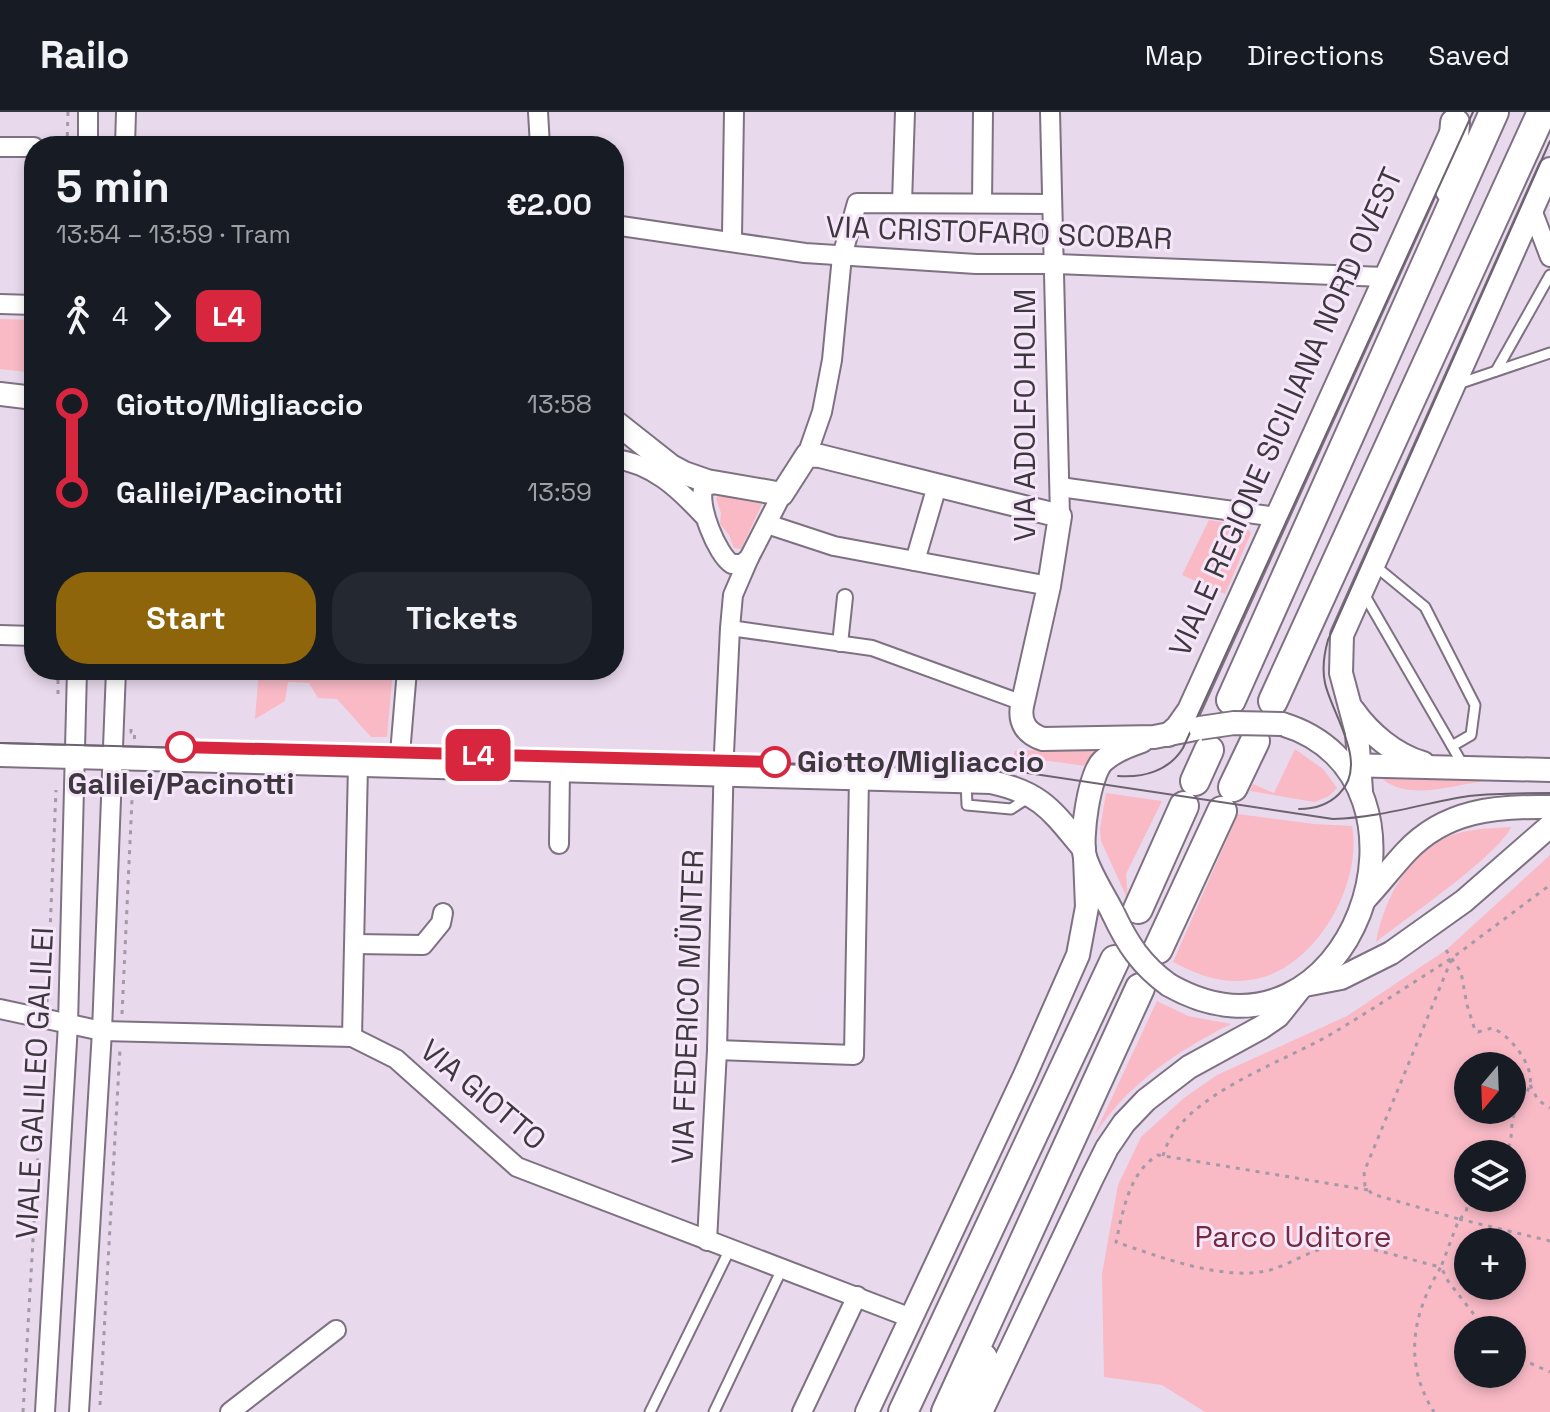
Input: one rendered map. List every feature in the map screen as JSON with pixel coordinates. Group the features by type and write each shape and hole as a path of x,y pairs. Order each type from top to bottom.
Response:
{"main road":[{"path":"1231,700 1494,112"},
{"path":"1278,712 1542,112"},
{"path":"1447,217 1458,118"},
{"path":"1126,911 1190,793 1204,739"},
{"path":"1158,949 1255,741"},
{"path":"903,1412 1115,960"},
{"path":"946,1412 1140,988"},
{"path":"973,1412 993,1311"},
{"path":"890,1412 918,1379"}],"street":[{"path":"88,112 88,136"},
{"path":"125,136 126,112"},
{"path":"538,112 539,136"},
{"path":"734,112 734,242"},
{"path":"902,203 905,112"},
{"path":"982,203 983,112"},
{"name":"VIA ADOLFO HOLM","path":"1022,709 1049,586 1060,516 1050,112"},
{"name":"VIALE REGIONE SICILIANA NORD OVEST","path":"1161,736 1177,727 1189,710 1458,118"},
{"path":"0,147 24,147"},
{"path":"1351,765 1357,733 1341,673 1341,645 1347,621 1550,169"},
{"path":"733,595 782,494 807,455 822,412 832,360 842,256 857,203 1051,204"},
{"path":"1532,210 1550,257"},
{"name":"VIA CRISTOFARO SCOBAR","path":"624,226 842,256 976,264 1056,264 1384,277"},
{"path":"0,304 24,305"},
{"path":"0,394 24,397"},
{"path":"624,431 667,472 706,518"},
{"path":"807,455 1060,516"},
{"path":"624,461 717,483 782,494"},
{"path":"717,483 708,484 701,492 701,501 722,555 733,595"},
{"path":"915,561 937,486"},
{"path":"1060,487 1276,517"},
{"path":"767,524 834,546 1049,586"},
{"path":"722,555 727,562 736,565 749,558"},
{"name":"VIA FEDERICO MÜNTER","path":"707,1241 733,595"},
{"path":"840,644 845,597"},
{"path":"730,628 872,648 1022,709 1029,733 1043,739 1161,736 1204,739 1234,723 1278,712 1351,765 1361,791 1370,827 1370,861 1365,899 1348,940 1278,1016 1170,1080 1124,1123 1092,1178 981,1412"},
{"path":"0,635 24,636"},
{"name":"VIALE GALILEO GALILEI","path":"45,1412 68,1024 77,680"},
{"name":"VIALE GALILEO GALILEI","path":"79,1412 102,1031 116,680"},
{"path":"399,766 406,680"},
{"path":"1347,700 1365,726 1393,749 1412,760 1440,767"},
{"path":"867,1412 1078,955 1087,907 1087,810 1099,766 1124,748 1161,736"},
{"path":"0,755 966,781 1017,788 1047,806 1085,853 1126,911 1127,942 1137,956 1169,985 1208,1001 1240,1005 1276,999 1304,987 1341,978 1391,953 1464,901 1550,826"},
{"path":"352,1037 358,765"},
{"path":"1351,765 1550,770"},
{"path":"559,844 560,770"},
{"path":"717,1050 854,1055 859,778"},
{"path":"1365,899 1405,852 1438,825 1485,809 1550,807"},
{"path":"355,944 423,945 441,923 443,913"},
{"name":"VIA GIOTTO","path":"0,1009 102,1031 352,1037 396,1059 517,1167 911,1318"},
{"path":"802,1412 857,1296"},
{"path":"230,1412 336,1330"}],"lane":[{"path":"1496,371 1550,275"},
{"path":"1455,385 1550,353"},
{"path":"1373,564 1425,607 1475,705 1471,735 1452,746"},
{"path":"1361,589 1465,768"},
{"path":"650,1412 730,1249"},
{"path":"714,1412 782,1269"}],"path":[{"path":"67,136 68,112"},
{"path":"122,1005 133,772"},
{"path":"47,1007 56,787"},
{"path":"1163,1156 1167,1141 1212,1096 1336,1032 1452,958 1550,885"},
{"path":"1446,950 1461,972 1475,1030 1492,1028 1513,1041 1538,1100 1550,1108"},
{"path":"1368,1190 1364,1172 1452,958"},
{"path":"23,1412 46,1027"},
{"path":"102,1412 119,1056"},
{"path":"1510,1140 1512,1120 1530,1084"},
{"path":"1475,1316 1441,1267 1378,1251 1334,1246 1267,1271 1240,1272 1191,1265 1116,1242 1124,1206 1136,1178 1147,1162 1158,1155 1368,1190 1388,1201 1550,1241"},
{"path":"1434,1412 1416,1375 1414,1346 1425,1293 1441,1267 1460,1219 1466,1212"},
{"path":"1526,1361 1550,1372"}],"green space":[{"path":"0,319 24,320 24,372 0,369"},
{"path":"718,495 762,504 741,549 734,548 720,524"},
{"path":"1209,520 1245,526 1251,533 1225,594 1182,575"},
{"path":"258,680 392,680 387,737 371,737 337,699 318,698 309,683 288,682 285,701 255,719"},
{"path":"1099,747 1086,766 1013,756 1015,751"},
{"path":"1295,749 1323,769 1337,788 1329,796 1315,802 1250,791 1253,784 1274,793"},
{"path":"1378,775 1487,778 1487,781 1416,790 1389,784"},
{"path":"1106,793 1162,801 1126,874 1128,900 1101,841"},
{"path":"1238,814 1352,826 1353,850 1350,874 1341,899 1329,923 1313,944 1294,961 1272,974 1228,981 1200,974 1173,962"},
{"path":"1511,827 1503,839 1471,869 1376,942 1387,904 1396,886 1420,856 1453,835 1478,829"},
{"name":"Parco Uditore","path":"1550,855 1550,1412 1205,1412 1162,1385 1104,1377 1102,1274 1118,1185 1141,1137 1184,1098 1217,1075 1347,1016 1446,950"},
{"path":"1157,1001 1188,1016 1231,1024 1192,1045 1156,1070 1123,1099 1095,1134"}],"tram line":[{"path":"1118,776 1137,776 1155,771 1170,762 1183,748 1473,112"},
{"path":"1299,809 1330,801 1348,782 1350,754 1324,678 1328,640 1550,141"},
{"path":"0,743 1001,769 1333,819 1385,813 1469,796 1550,793"},
{"name":"L4","path":"181,747 775,762"}],"place":[{"name":"Galilei/Pacinotti","path":"181,747"},
{"name":"Giotto/Migliaccio","path":"775,762"}]}
